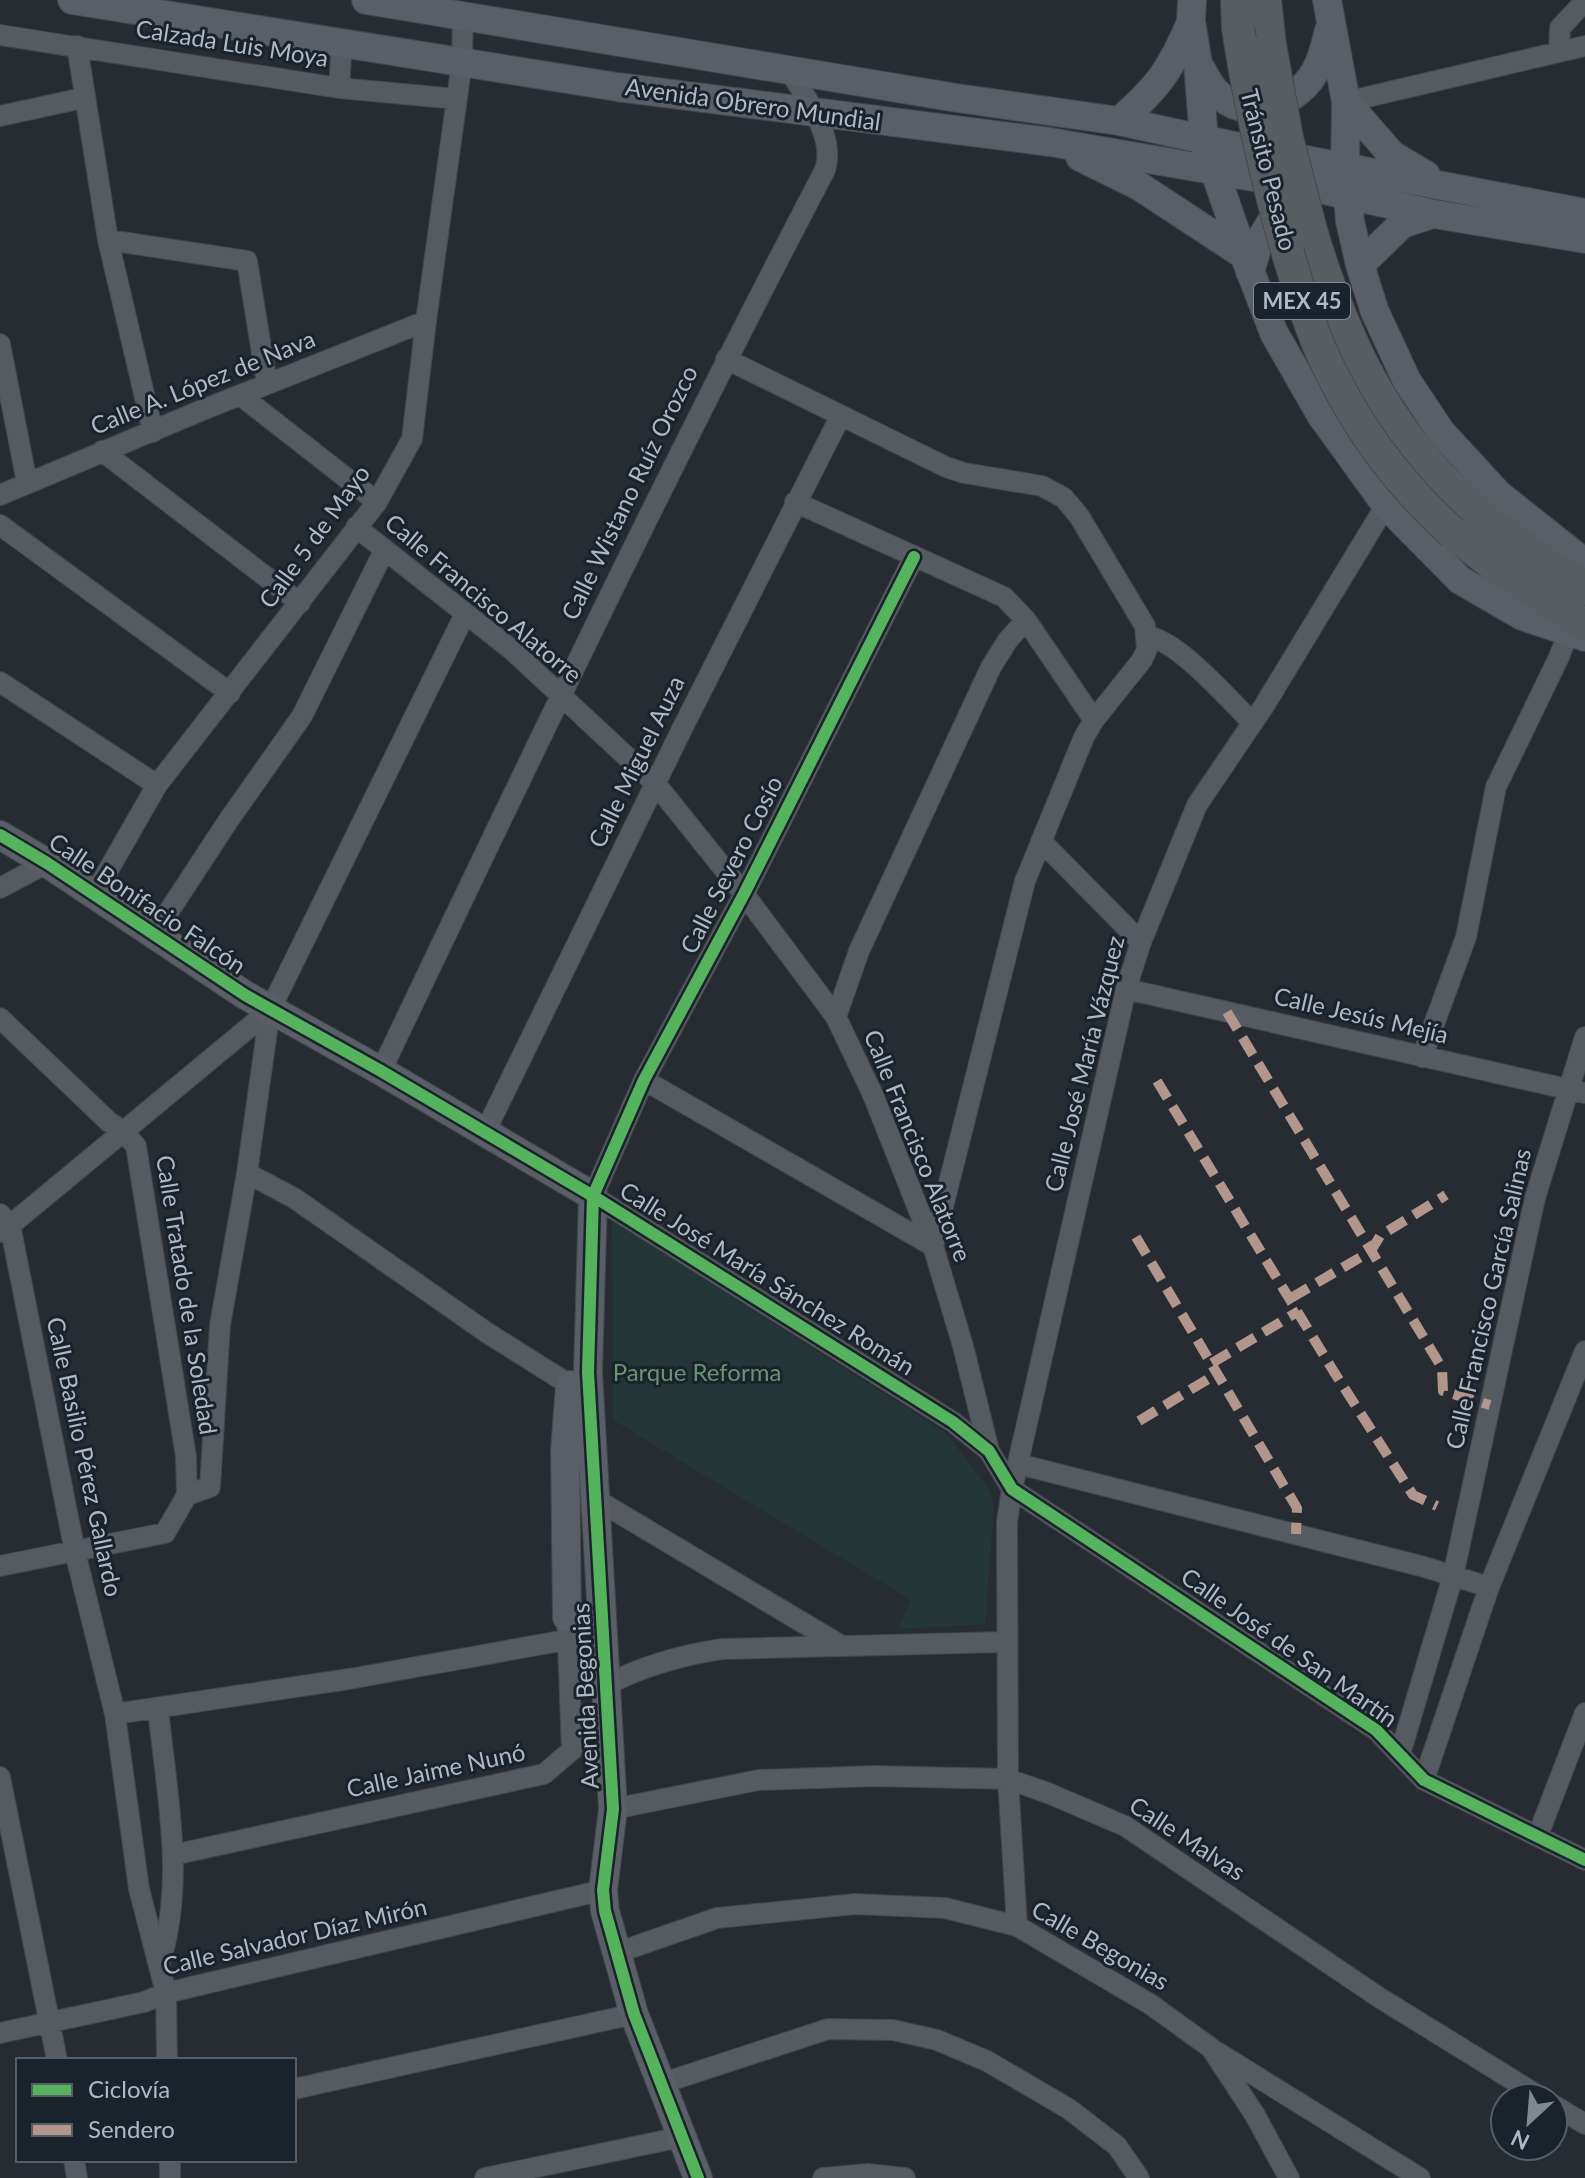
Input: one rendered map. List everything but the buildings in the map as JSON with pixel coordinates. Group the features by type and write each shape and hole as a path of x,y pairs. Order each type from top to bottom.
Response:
{"main road":[{"name":"MEX 45","path":"1265,0 1277,89 1312,234 1343,324 1381,402 1433,470 1466,503 1585,589"},
{"name":"Tránsito Pesado","path":"1237,14 1248,91 1282,235 1306,312 1331,373 1356,419 1400,481 1453,533 1496,567 1574,638"}],"street":[{"name":"Avenida Obrero Mundial","path":"72,0 617,87 1050,142 1216,171 1311,174 1345,167 1585,213"},
{"name":"Avenida Obrero Mundial","path":"366,0 790,71 1119,121 1204,140 1311,174 1350,208 1434,214 1585,239"},
{"path":"1559,52 1560,28 1585,1"},
{"path":"1192,11 1204,140 1274,333 1321,415 1386,505 1460,580 1522,616 1574,638 1496,787 1466,937 1422,1057"},
{"path":"1119,121 1143,100 1174,61 1192,11"},
{"path":"1198,64 1215,91 1228,101 1249,109 1275,106 1299,93 1318,66 1329,12"},
{"path":"1329,12 1346,102 1345,167 1360,265 1375,312 1407,381 1441,432 1498,494 1585,563"},
{"name":"Calle 5 de Mayo","path":"94,895 157,785 377,502 412,439 462,62 463,15"},
{"name":"Calzada Luis Moya","path":"0,35 339,88 457,99"},
{"path":"339,88 342,41"},
{"path":"77,46 108,240 153,432"},
{"path":"1346,102 1585,46"},
{"name":"Calle Wistano Ruíz Orozco","path":"381,1071 560,695 726,359 825,170 829,150 815,113 790,71"},
{"path":"0,116 83,98"},
{"path":"1346,102 1392,155 1441,184"},
{"path":"1050,142 1139,186 1194,220 1247,264"},
{"path":"1247,264 1271,222 1320,203 1338,211 1350,208"},
{"path":"1360,265 1402,224 1434,214"},
{"path":"108,240 247,261 267,384"},
{"name":"Calle A. López de Nava","path":"0,495 426,321"},
{"path":"0,344 27,483"},
{"path":"644,1080 933,1246 1025,881 1084,737 1147,649 1145,626 1079,516 1064,498 1042,486 955,471 726,359"},
{"path":"240,395 377,502"},
{"name":"Calle Miguel Auza","path":"485,1132 655,783 840,417"},
{"path":"102,451 300,603"},
{"path":"795,502 1004,597 1026,620 1094,720"},
{"name":"Calle José María Vázquez","path":"1017,1926 1008,1779 1007,1522 1126,989 1141,942 1197,805 1253,723 1386,505"},
{"path":"0,525 230,693"},
{"name":"Calle Francisco Alatorre","path":"356,527 512,650 655,783 744,894 836,1017 873,1095 933,1246 963,1346 989,1451"},
{"path":"154,934 302,716 384,551"},
{"name":"Calle Severo Cosío","path":"593,1196 644,1080 744,894 914,557"},
{"path":"0,1566 165,1533 187,1495 210,1487 220,1325 247,1173 270,1010 465,614"},
{"path":"836,1017 859,951 991,667 1008,640 1026,620"},
{"path":"1147,636 1158,638 1175,648 1253,723"},
{"path":"0,682 157,785"},
{"name":"Calle Bonifacio Falcón","path":"0,835 270,1010"},
{"path":"1041,841 1141,942"},
{"path":"0,888 47,863"},
{"name":"Calle Jesús Mejía","path":"1126,989 1576,1091"},
{"path":"3,1224 124,1132 270,1010"},
{"name":"Calle José María Sánchez Román","path":"270,1010 381,1071 593,1196 953,1422 989,1451 1011,1495"},
{"name":"Calle Tratado de la Soledad","path":"0,1018 136,1146 186,1457 187,1495"},
{"name":"Calle Francisco García Salinas","path":"1400,1754 1453,1576 1535,1198 1576,1091 1585,1037"},
{"path":"247,1173 294,1198 486,1332 579,1379 565,1451 567,1628"},
{"name":"Avenida Begonias","path":"593,1196 579,1379 597,1500 613,1809 603,1890 605,1911 634,2014 698,2178"},
{"name":"Calle Basilio Pérez Gallardo","path":"3,1224 75,1552 115,1714 139,1889 166,1993 167,2058"},
{"path":"1424,1780 1489,1587 1585,1351"},
{"path":"1018,1464 1489,1587"},
{"name":"Calle José de San Martín","path":"1011,1495 1364,1721 1424,1780 1585,1860"},
{"path":"597,1500 842,1646"},
{"path":"115,1714 349,1679 567,1628 603,1612"},
{"name":"Calle Jaime Nunó","path":"173,1855 544,1774 572,1750 567,1628"},
{"path":"606,1685 635,1671 688,1654 723,1649 1006,1642"},
{"name":"Calle Basilio Pérez Gallardo","path":"158,1708 173,1855 168,1937 160,1962"},
{"path":"1538,1835 1585,1713"},
{"name":"Calle Malvas","path":"613,1809 759,1780 873,1776 1008,1779 1125,1826 1380,1998 1516,2082"},
{"path":"0,1777 57,2058"},
{"name":"Calle Salvador Díaz Mirón","path":"0,2033 144,2002 166,1993 603,1890"},
{"name":"Calle Begonias","path":"616,1953 717,1918 855,1904 945,1908 1017,1926 1150,2004 1211,2048 1255,2115 1289,2178"},
{"path":"296,2089 634,2014"},
{"path":"660,2084 828,2029 893,2030 937,2040 987,2061 1069,2109 1117,2146 1139,2178"},
{"path":"1211,2048 1420,2178"},
{"path":"485,2178 681,2137"},
{"path":"823,2178 868,2174 905,2178"}],"green space":[{"name":"Parque Reforma","path":"612,1221 946,1433 986,1485 994,1505 985,1624 898,1629 911,1600 613,1420"}],"marked path":[{"path":"1227,1012 1442,1368 1443,1391 1490,1405"},
{"path":"1157,1081 1334,1372 1413,1495 1437,1506"},
{"path":"1291,1298 1371,1251 1380,1236 1446,1195"},
{"path":"1136,1237 1297,1508 1296,1534"},
{"path":"1212,1363 1299,1311"},
{"path":"1139,1421 1218,1373"}],"cycle path":[{"path":"698,2178 634,2014 605,1911 603,1890 613,1809 588,1372 593,1196 644,1080 744,894 914,557"},
{"path":"0,835 245,995 593,1196 953,1422 989,1451 1012,1489 1376,1730 1424,1780 1585,1860"}]}
